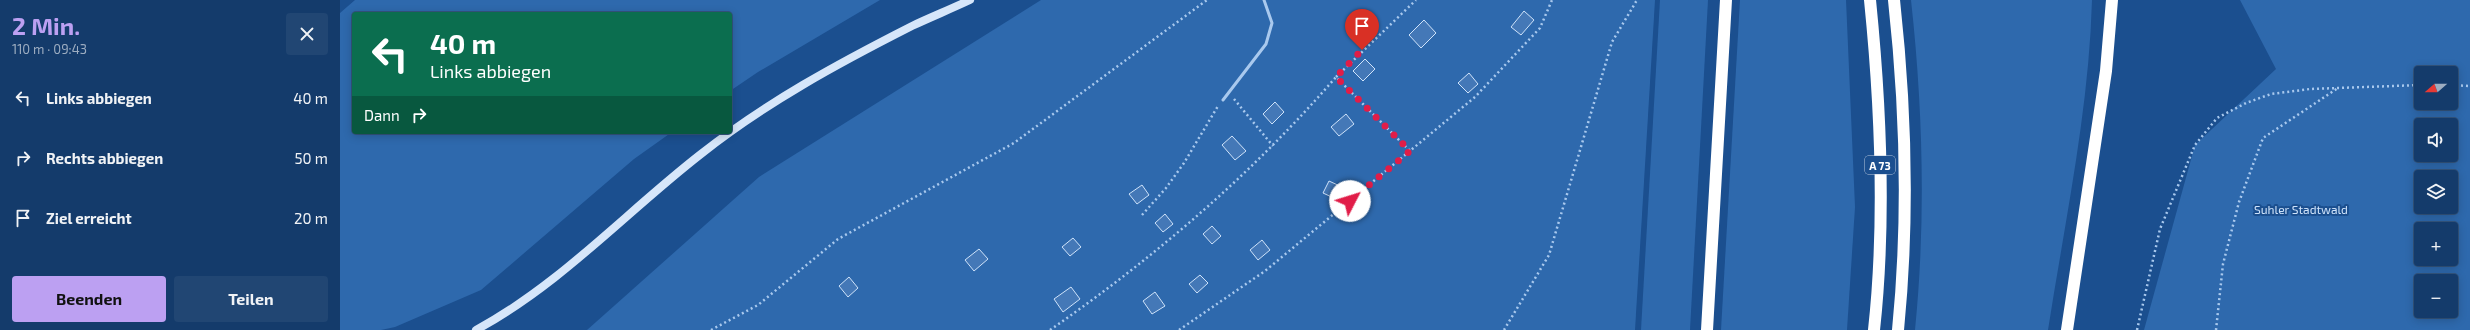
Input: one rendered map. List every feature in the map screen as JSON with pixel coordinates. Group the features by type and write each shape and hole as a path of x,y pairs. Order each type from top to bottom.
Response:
{"highway":[{"path":"1706,330 1726,0"},
{"name":"A 73","path":"1870,0 1879,126 1881,217 1874,330"},
{"name":"A 73","path":"1894,0 1905,137 1905,217 1898,330"},
{"path":"2067,330 2106,71 2112,0"}],"main road":[{"path":"732,132 764,110 851,58 913,26 970,0"},
{"path":"476,330 519,304 555,279 702,153 729,134"}],"lane":[{"path":"1223,100 1266,44 1272,23 1264,0"}],"path":[{"path":"712,330 758,305 838,239 1014,143 1207,0"},
{"path":"1050,330 1092,301 1207,208 1293,127 1336,77 1416,0"},
{"path":"1179,330 1265,271 1475,97 1540,28 1552,0"},
{"path":"1504,330 1549,255 1612,42 1637,0"},
{"path":"1336,77 1410,151"},
{"path":"2137,330 2160,229 2195,145 2217,118 2246,103 2271,94 2310,89 2414,85"},
{"path":"2458,85 2470,86"},
{"path":"2216,330 2223,264 2239,202 2263,138 2338,88"},
{"path":"1229,93 1273,146"},
{"path":"1142,215 1184,163 1199,136 1223,100"}],"green space":[{"path":"355,0 880,0 758,72 732,90 732,12 352,12 352,134 669,134 634,159 481,290 395,327 381,330 340,330 340,13"},
{"path":"1041,0 1655,0 1635,330 587,330 759,177"},
{"path":"1660,0 1708,0 1690,330 1641,330"},
{"path":"1740,0 1846,0 1855,207 1847,330 1721,330"},
{"path":"1911,0 2092,0 2090,41 2081,124 2069,207 2048,330 1915,330 1921,247 1922,165 1918,82"},
{"name":"Suhler Stadtwald","path":"2240,0 2470,0 2470,330 2144,330 2195,145 2276,69"}],"building":[{"path":"1524,11 1534,20 1521,35 1511,27"},
{"path":"1424,20 1436,33 1421,48 1409,35"},
{"path":"1365,59 1375,69 1363,81 1353,71"},
{"path":"1469,73 1478,84 1468,93 1458,83"},
{"path":"1275,102 1284,112 1272,124 1263,114"},
{"path":"1346,114 1354,124 1339,136 1331,127"},
{"path":"1232,136 1246,151 1235,160 1222,145"},
{"path":"1329,181 1342,187 1336,199 1323,193"},
{"path":"1142,185 1149,195 1137,204 1129,194"},
{"path":"1165,214 1173,224 1163,232 1155,223"},
{"path":"1212,226 1221,236 1212,244 1203,234"},
{"path":"1073,238 1081,247 1070,256 1062,247"},
{"path":"1262,240 1270,250 1258,260 1250,250"},
{"path":"979,249 988,259 974,271 965,260"},
{"path":"1200,275 1208,283 1197,293 1189,284"},
{"path":"849,277 858,288 848,297 839,286"},
{"path":"1071,287 1080,299 1063,312 1054,299"},
{"path":"1155,292 1165,306 1152,314 1143,301"}],"route":[{"path":"1350,201 1410,151 1336,77 1362,50"}]}
